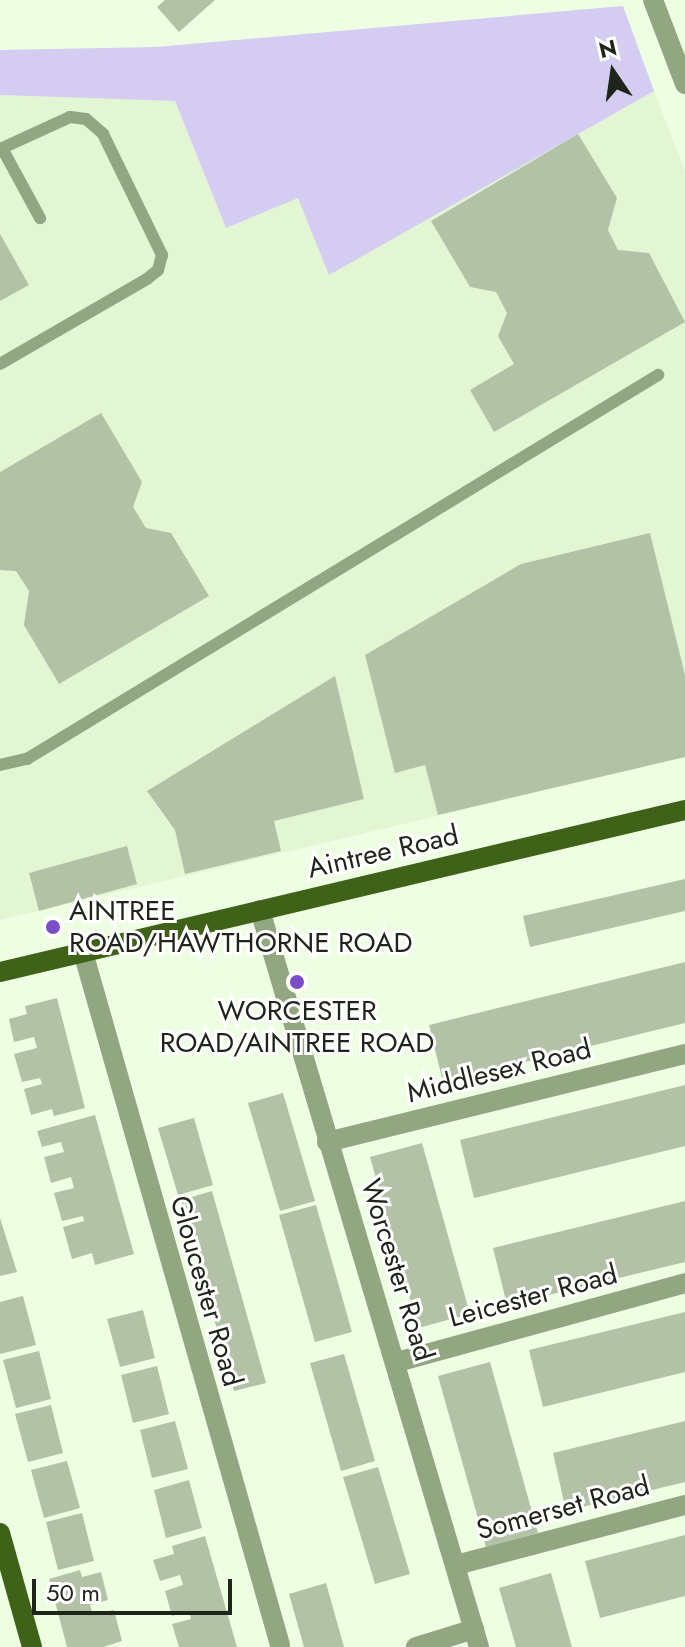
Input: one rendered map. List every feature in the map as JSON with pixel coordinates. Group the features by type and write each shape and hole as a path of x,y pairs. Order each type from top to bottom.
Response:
{"main road":[{"name":"Aintree Road","path":"0,972 685,810"},
{"path":"0,1533 6,1579 32,1647"}],"street":[{"path":"653,0 685,84"},
{"name":"Worcester Road","path":"260,910 327,1142 397,1362 476,1638"},
{"name":"Gloucester Road","path":"83,952 280,1645"},
{"name":"Middlesex Road","path":"327,1142 685,1054"},
{"name":"Leicester Road","path":"397,1362 685,1283"},
{"name":"Somerset Road","path":"456,1565 685,1505"},
{"path":"416,1647 476,1638"}],"lane":[{"path":"0,364 158,270 162,255 103,134 86,119 70,117 1,148 40,218"},
{"path":"0,765 27,759 658,375"}],"shaded area":[{"path":"623,6 654,91 329,275 298,198 226,228 175,101 0,95 0,50 156,47"},
{"path":"654,91 685,171 685,757 0,920 0,95 175,101 226,228 298,197 578,134"}],"building":[{"path":"165,0 215,0 179,32 157,7"},
{"path":"578,134 617,198 608,230 618,250 649,253 685,322 494,432 470,390 514,364 498,336 507,313 496,292 470,287 431,221"},
{"path":"0,234 29,285 0,301"},
{"path":"101,413 142,482 133,507 146,528 171,533 209,596 59,684 24,625 29,591 16,571 0,570 0,472"},
{"path":"650,533 685,675 685,757 438,815 425,765 395,773 365,655 521,564"},
{"path":"335,676 364,799 274,821 281,851 185,874 175,830 147,791"},
{"path":"127,846 137,884 39,911 29,873"},
{"path":"685,879 685,911 530,947 523,916"},
{"path":"685,962 685,1023 443,1082 429,1025"},
{"path":"57,998 85,1108 54,1116 52,1109 31,1115 24,1089 42,1084 40,1078 22,1082 14,1054 37,1048 34,1037 14,1042 9,1019 27,1014 25,1006"},
{"path":"685,1085 685,1146 474,1198 460,1140"},
{"path":"283,1093 315,1201 280,1211 248,1103"},
{"path":"95,1115 134,1254 95,1265 92,1253 72,1259 63,1227 84,1221 83,1216 62,1221 54,1193 74,1188 71,1177 51,1183 44,1157 64,1152 61,1142 42,1147 37,1131"},
{"path":"194,1118 213,1185 178,1195 158,1128"},
{"path":"422,1143 470,1314 418,1328 370,1157"},
{"path":"212,1191 266,1383 234,1391 181,1200"},
{"path":"685,1201 685,1262 507,1305 493,1248"},
{"path":"316,1205 352,1332 315,1342 279,1215"},
{"path":"0,1218 17,1272 0,1276"},
{"path":"23,1296 36,1345 0,1354 0,1302"},
{"path":"143,1310 155,1358 120,1367 107,1319"},
{"path":"685,1312 685,1372 543,1407 529,1350"},
{"path":"39,1351 51,1399 16,1408 3,1360"},
{"path":"344,1354 375,1461 341,1471 310,1363"},
{"path":"490,1362 538,1533 486,1547 438,1376"},
{"path":"157,1366 169,1414 133,1423 121,1375"},
{"path":"51,1405 63,1453 28,1462 15,1414"},
{"path":"175,1421 188,1469 152,1478 140,1430"},
{"path":"685,1421 685,1482 566,1511 553,1453"},
{"path":"67,1461 80,1508 44,1518 31,1470"},
{"path":"378,1467 410,1574 375,1584 343,1477"},
{"path":"189,1480 202,1528 166,1538 154,1490"},
{"path":"82,1513 94,1561 58,1570 46,1522"},
{"path":"685,1535 685,1596 600,1618 585,1561"},
{"path":"205,1536 237,1647 179,1647 172,1624 191,1619 189,1611 172,1616 165,1591 183,1585 180,1575 160,1581 153,1560 174,1554 172,1546"},
{"path":"80,1570 82,1577 101,1572 108,1600 90,1605 93,1615 114,1610 122,1641 103,1647 67,1647 49,1579"},
{"path":"551,1573 572,1647 516,1647 499,1588"},
{"path":"326,1583 344,1647 304,1647 289,1594"}],"place":[{"name":"AINTREE ROAD/HAWTHORNE ROAD","path":"53,927"},
{"name":"WORCESTER ROAD/AINTREE ROAD","path":"297,982"}]}
